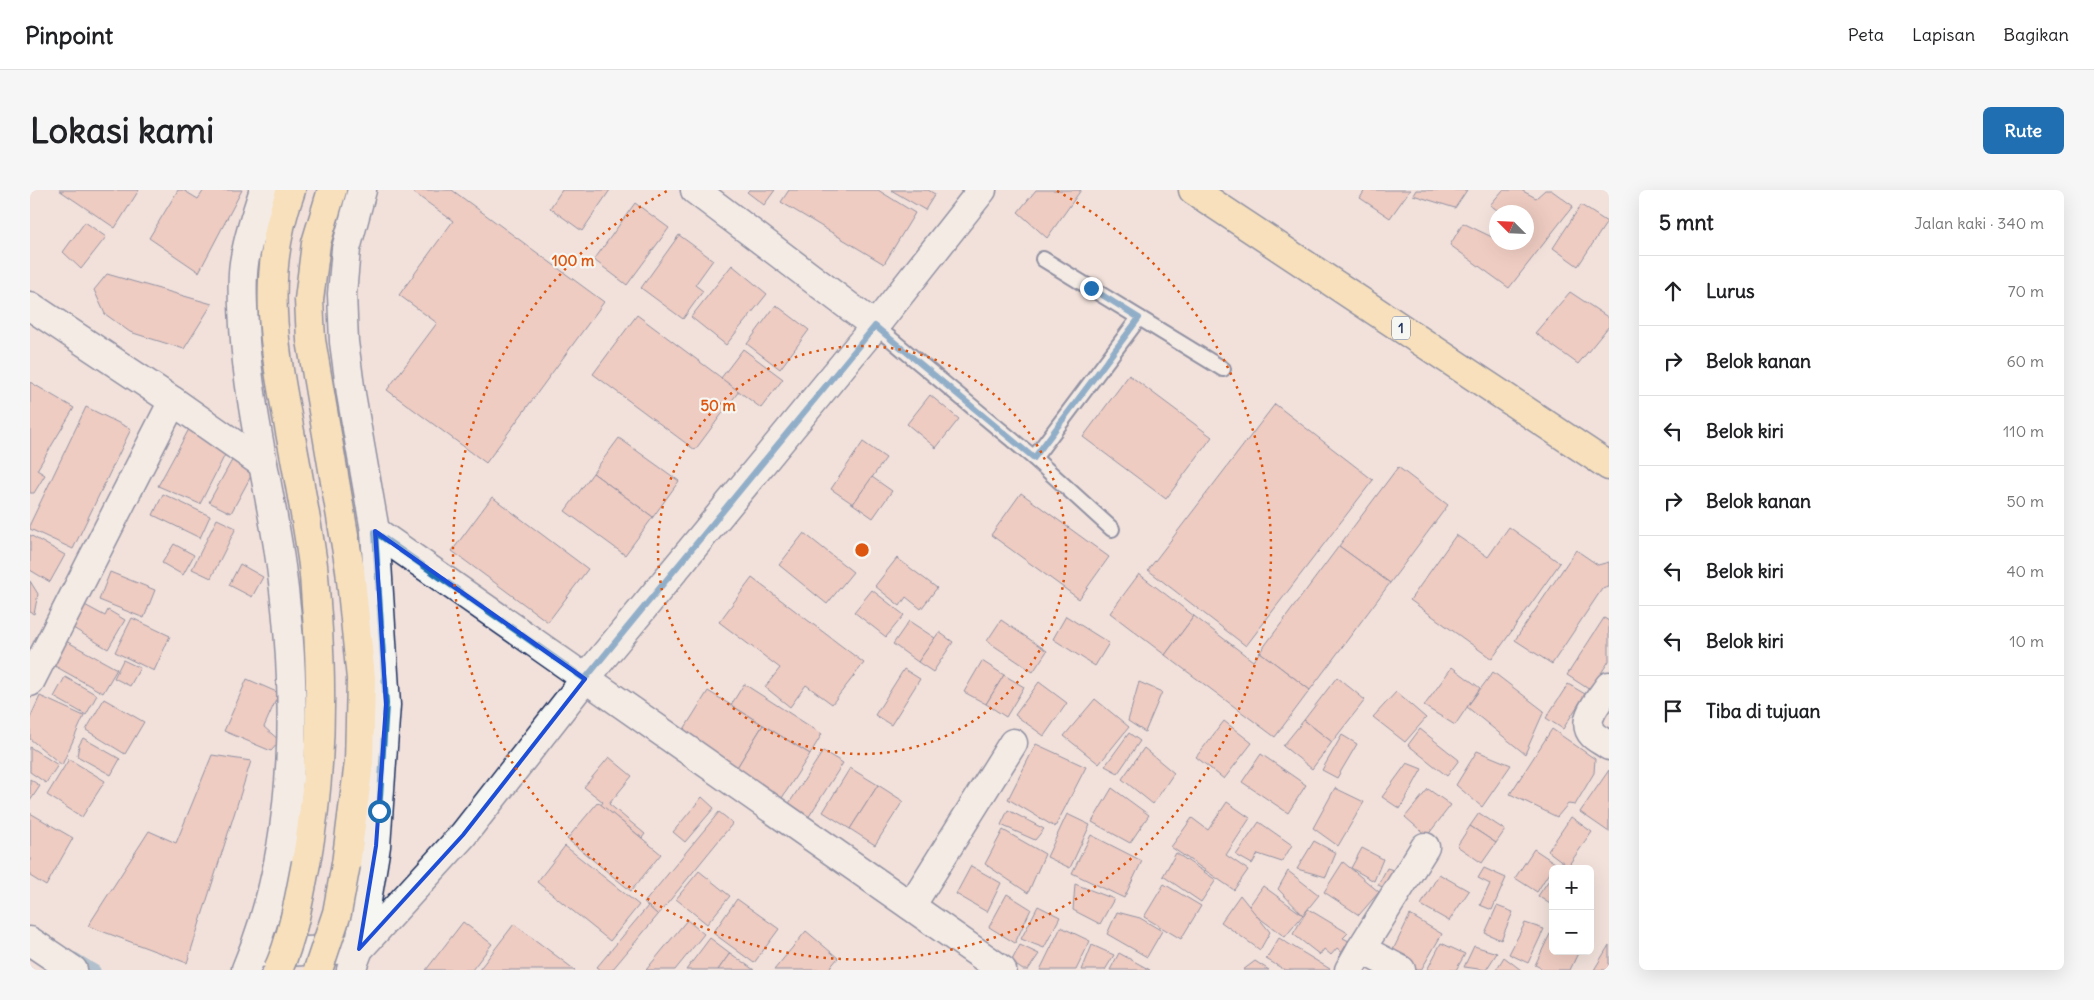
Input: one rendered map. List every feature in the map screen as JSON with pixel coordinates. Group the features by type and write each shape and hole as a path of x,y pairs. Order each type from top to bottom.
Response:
{"highway":[{"path":"278,970 295,916 313,821 319,759 321,669 313,560 275,356 272,319 272,274 278,240 291,190"},
{"path":"318,970 337,913 346,864 360,762 361,679 350,570 311,340 309,300 316,243 332,190"},
{"name":"1","path":"1193,190 1609,466"}],"street":[{"path":"264,190 251,229 244,262 242,286 245,354 278,547 289,653 291,746 286,813 278,865 268,905 249,962 355,959 463,834 585,679 875,326 982,190"},
{"path":"355,959 376,846 386,704 375,532 351,394 342,294 346,249 362,190"},
{"path":"695,190 875,326"},
{"path":"30,306 173,401 263,464"},
{"path":"30,682 173,401"},
{"path":"375,532 1002,970"},
{"path":"1609,686 1592,710 1588,720 1589,730 1593,735 1609,746"},
{"path":"911,906 1013,743"},
{"path":"1401,970 1355,959 1426,848"},
{"path":"30,941 73,970"}],"lane":[{"path":"1043,259 1222,369"},
{"path":"1034,458 1139,318"},
{"path":"875,326 1034,458 1112,529"}],"highlighted area":[{"path":"375,531 585,679 463,835 359,949 376,846 386,705"}],"building":[{"path":"59,190 139,190 115,228"},
{"path":"178,190 183,190 198,199 204,190 242,190 199,272 149,238"},
{"path":"410,190 452,190 604,302 486,463 387,390 437,323 399,295 453,221"},
{"path":"562,190 610,190 582,231 550,208"},
{"path":"749,190 775,190 764,205 747,192"},
{"path":"789,190 878,190 915,213 884,264 781,202"},
{"path":"891,190 928,190 935,194 925,210"},
{"path":"1036,190 1081,190 1047,238 1018,212"},
{"path":"1365,190 1410,190 1390,218 1360,198"},
{"path":"1416,190 1467,190 1455,208 1413,195"},
{"path":"1503,190 1521,190 1536,198 1545,190 1551,190 1573,206 1509,288 1450,245 1463,223 1489,236 1489,250 1534,250 1534,205 1490,205"},
{"path":"635,203 669,228 627,285 594,260"},
{"path":"1581,205 1607,222 1578,266 1553,248"},
{"path":"85,222 106,237 81,269 63,252"},
{"path":"679,235 713,260 695,285 703,291 683,319 641,288"},
{"path":"732,265 767,294 726,345 691,317"},
{"path":"107,274 212,304 184,349 130,332 105,314 94,290"},
{"path":"1570,292 1609,318 1609,326 1578,364 1535,333"},
{"path":"776,305 809,330 780,369 747,344"},
{"path":"637,315 739,391 695,450 593,374"},
{"path":"743,349 783,379 761,408 721,378"},
{"path":"1129,375 1212,437 1166,499 1083,437"},
{"path":"30,382 74,408 37,470 45,475 34,493 30,493"},
{"path":"930,395 959,419 936,448 907,424"},
{"path":"1275,404 1373,480 1246,646 1148,570"},
{"path":"86,407 131,429 73,549 30,529 30,524"},
{"path":"189,429 229,447 200,504 158,486"},
{"path":"619,438 679,481 653,517 593,473"},
{"path":"863,442 886,458 853,504 831,489"},
{"path":"236,453 257,465 231,513 209,502"},
{"path":"1398,467 1448,505 1390,583 1339,546"},
{"path":"593,473 653,517 625,555 565,511"},
{"path":"872,477 892,491 873,518 853,504"},
{"path":"1021,493 1109,557 1079,599 991,535"},
{"path":"163,494 210,516 200,538 153,515"},
{"path":"492,497 588,569 548,622 452,551"},
{"path":"217,519 236,528 211,578 192,569"},
{"path":"1509,527 1560,563 1492,659 1410,600 1456,535 1488,557"},
{"path":"804,533 853,572 827,604 779,565"},
{"path":"30,535 65,555 50,582 30,570"},
{"path":"174,544 194,555 183,575 162,563"},
{"path":"1339,546 1390,583 1310,690 1260,652"},
{"path":"1576,550 1598,565 1609,562 1609,587 1602,589 1552,664 1515,640"},
{"path":"897,558 937,588 921,609 906,597 900,606 875,586"},
{"path":"240,564 263,577 252,597 229,585"},
{"path":"110,572 155,590 144,618 99,600"},
{"path":"1139,574 1194,616 1165,655 1110,613"},
{"path":"752,578 864,663 832,704 806,685 790,707 765,687 780,668 719,622"},
{"path":"30,581 38,594 34,614 30,612"},
{"path":"872,590 904,615 886,637 854,612"},
{"path":"81,603 105,616 108,610 125,620 108,649 68,625"},
{"path":"1066,616 1109,643 1095,666 1053,639"},
{"path":"1194,616 1253,661 1260,652 1310,690 1275,737 1165,655"},
{"path":"132,618 170,636 154,671 115,652"},
{"path":"1604,618 1609,621 1609,661 1590,690 1567,675"},
{"path":"1001,620 1047,651 1033,672 987,641"},
{"path":"909,621 935,638 918,662 893,644"},
{"path":"939,632 953,642 933,672 918,662"},
{"path":"66,641 117,669 103,693 53,665"},
{"path":"123,660 140,668 130,686 114,678"},
{"path":"982,661 1004,675 986,704 964,692"},
{"path":"1452,667 1480,688 1455,725 1424,706"},
{"path":"904,669 920,679 891,725 875,715"},
{"path":"1493,672 1544,711 1525,754 1467,707"},
{"path":"1004,675 1024,687 1006,717 986,704"},
{"path":"65,677 97,695 86,715 54,697"},
{"path":"1337,677 1365,700 1332,742 1304,720"},
{"path":"247,679 279,693 264,727 280,741 271,751 224,731"},
{"path":"1039,682 1067,703 1044,736 1015,715"},
{"path":"1139,682 1162,692 1145,732 1128,721"},
{"path":"744,684 822,734 810,754 731,705"},
{"path":"1568,684 1585,694 1563,729 1546,718"},
{"path":"708,691 763,725 736,769 681,734"},
{"path":"1396,692 1426,718 1405,742 1373,717"},
{"path":"40,696 84,716 62,765 30,739 30,718"},
{"path":"104,699 144,722 125,754 86,730"},
{"path":"1095,699 1129,727 1099,764 1064,736"},
{"path":"1304,720 1332,742 1312,769 1283,746"},
{"path":"1224,721 1252,743 1224,779 1196,757"},
{"path":"763,725 810,754 782,798 736,769"},
{"path":"1420,729 1459,760 1447,776 1408,745"},
{"path":"1552,729 1595,759 1594,773 1575,805 1568,804 1557,817 1510,794"},
{"path":"1129,733 1140,741 1118,773 1105,766"},
{"path":"1342,735 1357,744 1337,778 1322,770"},
{"path":"83,738 120,759 111,775 77,756 79,745"},
{"path":"1036,744 1086,767 1055,827 1008,799"},
{"path":"30,747 58,765 46,783 30,772"},
{"path":"1144,748 1174,773 1153,804 1122,779"},
{"path":"823,751 843,763 808,818 788,805"},
{"path":"1477,751 1511,765 1482,807 1456,785"},
{"path":"1261,754 1306,785 1288,813 1242,782"},
{"path":"212,755 251,761 187,963 88,926 149,831 176,843"},
{"path":"609,757 632,776 609,804 645,834 642,838 601,805 603,802 584,787"},
{"path":"69,759 105,781 82,817 47,795"},
{"path":"1407,763 1422,769 1400,809 1382,797"},
{"path":"850,768 878,785 850,829 823,812"},
{"path":"1609,770 1609,832 1580,812"},
{"path":"30,779 40,786 30,801"},
{"path":"878,785 903,801 875,845 850,829"},
{"path":"1112,788 1149,815 1130,843 1092,822"},
{"path":"1335,788 1364,802 1338,846 1313,828"},
{"path":"1428,789 1451,805 1427,836 1405,817"},
{"path":"702,797 714,808 685,842 673,832"},
{"path":"598,802 661,854 631,891 567,839"},
{"path":"1227,802 1250,818 1226,855 1248,870 1234,890 1171,847 1192,818 1208,830"},
{"path":"1008,810 1044,829 1035,840 1001,825"},
{"path":"719,812 733,823 658,915 644,903"},
{"path":"30,813 73,838 46,886 30,876"},
{"path":"1479,813 1505,830 1496,843 1470,826"},
{"path":"1067,814 1090,825 1070,868 1047,857"},
{"path":"1571,817 1592,832 1569,865 1548,851"},
{"path":"1259,822 1292,845 1282,862 1258,854 1252,864 1236,855"},
{"path":"1470,826 1496,843 1482,863 1457,846"},
{"path":"1003,830 1045,854 1028,893 985,864"},
{"path":"1091,835 1142,861 1124,898 1072,873"},
{"path":"1314,841 1336,853 1326,877 1297,869"},
{"path":"565,846 639,905 610,941 537,882"},
{"path":"1362,848 1383,859 1374,881 1351,868"},
{"path":"1534,849 1555,863 1554,865 1549,865 1549,873 1537,892 1515,878"},
{"path":"1176,853 1216,880 1201,902 1163,876"},
{"path":"1343,862 1379,892 1359,915 1324,892"},
{"path":"971,866 1001,883 987,912 956,894"},
{"path":"1387,868 1403,873 1394,892 1378,885"},
{"path":"1484,868 1506,878 1492,910 1480,905 1490,884 1478,878"},
{"path":"699,871 730,896 707,924 676,899"},
{"path":"1288,871 1319,895 1303,915 1278,889"},
{"path":"1439,874 1469,891 1449,921 1421,905"},
{"path":"1549,880 1549,903 1538,896"},
{"path":"1075,884 1114,899 1100,924 1073,910"},
{"path":"1164,884 1201,906 1181,939 1144,917"},
{"path":"1263,886 1303,915 1285,937 1247,909"},
{"path":"1007,894 1031,909 1015,943 989,927"},
{"path":"1240,895 1270,932 1260,950 1221,922"},
{"path":"737,899 779,929 754,963 713,933"},
{"path":"648,906 658,915 612,970 601,970 597,967"},
{"path":"1038,906 1060,917 1044,948 1021,939"},
{"path":"1497,906 1513,912 1501,940 1485,933"},
{"path":"1308,909 1348,933 1343,938 1355,944 1349,959 1337,948 1331,955 1324,949 1320,955 1293,934"},
{"path":"1117,912 1140,918 1162,931 1147,957 1107,934"},
{"path":"1410,915 1442,934 1421,970 1417,970 1391,954"},
{"path":"687,920 704,934 675,970 646,970"},
{"path":"463,922 492,944 472,970 426,970"},
{"path":"1525,923 1544,929 1528,963 1509,954"},
{"path":"514,924 575,970 479,970"},
{"path":"1061,927 1090,941 1076,970 1040,970"},
{"path":"806,931 838,958 828,970 774,970"},
{"path":"1549,936 1549,955 1577,955 1570,970 1545,970 1535,965"},
{"path":"710,938 730,953 718,970 686,970"},
{"path":"1279,938 1330,970 1285,970 1266,959"},
{"path":"1441,943 1465,954 1456,970 1427,970"},
{"path":"1020,945 1039,954 1028,970 1023,970 1011,962"},
{"path":"1092,945 1114,955 1105,970 1082,970"},
{"path":"1609,945 1609,970 1594,970"},
{"path":"1474,946 1497,953 1486,970 1464,967"},
{"path":"730,953 754,970 718,970"},
{"path":"1119,953 1150,970 1110,970"},
{"path":"1504,957 1521,970 1496,970"},
{"path":"1255,961 1269,970 1243,970"}],"waterway":[{"path":"75,957 96,970"}],"route":[{"path":"379,811 386,704 375,532 585,679 875,326 1034,458 1139,318 1091,288"}]}
